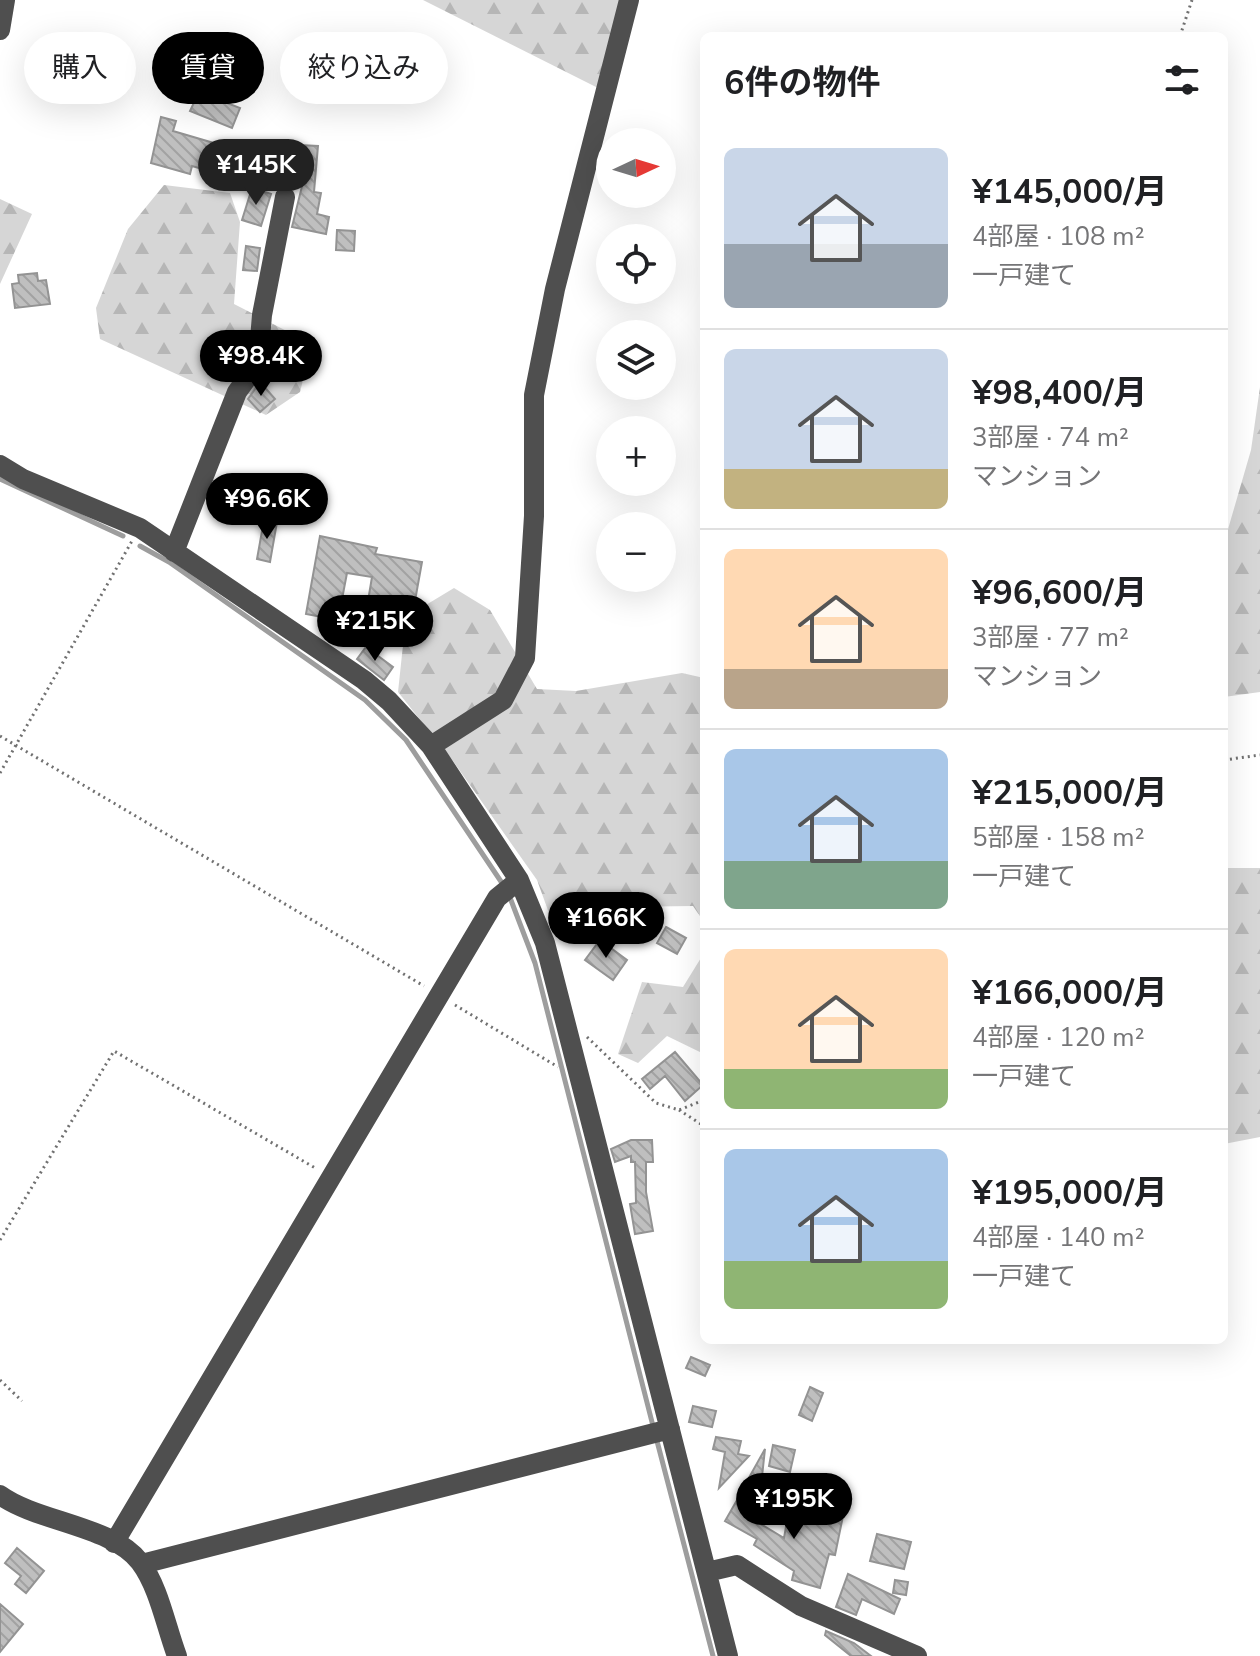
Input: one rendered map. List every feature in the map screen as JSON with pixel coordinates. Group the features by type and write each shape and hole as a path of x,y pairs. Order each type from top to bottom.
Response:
{"street":[{"path":"0,30 5,0"},
{"path":"431,746 503,700 525,658 534,516 534,395 555,289 629,0"},
{"path":"174,552 237,392 258,363 262,315 285,197"},
{"path":"0,465 23,479 140,528 364,680 399,711 431,746 545,943 728,1656"},
{"path":"114,1543 440,996 511,887"},
{"path":"142,1564 670,1429"},
{"path":"0,1495 114,1543 142,1564 177,1656"},
{"path":"707,1572 737,1565 801,1606 917,1656"}],"path":[{"path":"1181,32 1192,0"},
{"path":"0,773 140,528"},
{"path":"0,736 557,1066"},
{"path":"1228,759 1260,755"},
{"path":"586,1036 656,1103 679,1110 700,1123"},
{"path":"0,1240 114,1051 331,1177"},
{"path":"679,1110 700,1102"},
{"path":"0,1380 22,1401"}],"green space":[{"path":"423,0 625,0 600,89"},
{"path":"164,185 230,193 240,222 234,304 312,344 300,392 266,415 100,339 96,308 128,229"},
{"path":"0,199 32,214 0,284"},
{"path":"1260,387 1260,692 1228,696 1228,529 1251,450"},
{"path":"454,588 490,610 537,689 576,691 682,673 700,677 700,916 693,906 619,907 558,938 537,880 453,761 398,692 406,617"},
{"path":"1228,868 1260,868 1260,1137 1228,1143"},
{"path":"700,959 700,1052 667,1036 638,1063 618,1054 642,982 683,987"}],"building":[{"path":"193,104 230,104 240,108 232,128 190,111"},
{"path":"161,117 176,121 173,131 224,146 216,173 192,166 190,174 151,163"},
{"path":"299,145 318,146 314,192 321,193 317,214 329,217 326,234 292,227 306,170 295,169"},
{"path":"252,188 271,194 261,226 242,220"},
{"path":"337,230 355,231 354,251 336,250"},
{"path":"246,246 260,248 257,271 243,270"},
{"path":"37,273 38,281 46,280 50,304 15,308 12,284 19,283 18,275"},
{"path":"260,382 275,399 260,412 248,399"},
{"path":"264,520 277,522 270,562 257,559"},
{"path":"320,536 377,548 375,554 422,562 409,634 364,625 372,577 347,573 338,620 306,614"},
{"path":"366,647 393,667 384,680 357,659"},
{"path":"666,927 686,938 677,954 657,943"},
{"path":"600,940 627,960 613,980 585,960"},
{"path":"675,1052 700,1081 700,1088 685,1101 665,1076 650,1089 642,1079"},
{"path":"631,1140 652,1140 653,1162 646,1162 646,1192 653,1231 635,1234 630,1204 636,1203 635,1162 631,1162 631,1156 615,1162 611,1149"},
{"path":"691,1357 710,1365 705,1376 686,1368"},
{"path":"810,1387 823,1393 812,1421 799,1415"},
{"path":"693,1406 716,1411 712,1427 689,1422"},
{"path":"716,1437 741,1441 738,1454 749,1456 719,1488 725,1452 713,1449"},
{"path":"773,1445 795,1450 790,1472 769,1466"},
{"path":"765,1449 761,1486 746,1483"},
{"path":"737,1500 758,1512 754,1520 784,1538 789,1510 826,1517 827,1512 843,1516 835,1555 829,1554 820,1588 792,1580 794,1571 754,1545 757,1539 725,1521"},
{"path":"877,1534 911,1542 904,1569 870,1561"},
{"path":"17,1548 44,1571 26,1593 15,1584 21,1576 5,1563"},
{"path":"848,1574 900,1599 894,1614 862,1599 856,1615 836,1607"},
{"path":"895,1580 908,1582 906,1595 893,1593"},
{"path":"0,1604 23,1624 0,1652"},
{"path":"826,1631 854,1643 871,1656 851,1656 825,1635"}],"waterway":[{"path":"0,479 123,536"},
{"path":"140,546 169,562 365,700 406,740 504,886"},
{"path":"509,895 535,963 653,1426"},
{"path":"657,1441 713,1656"}]}
